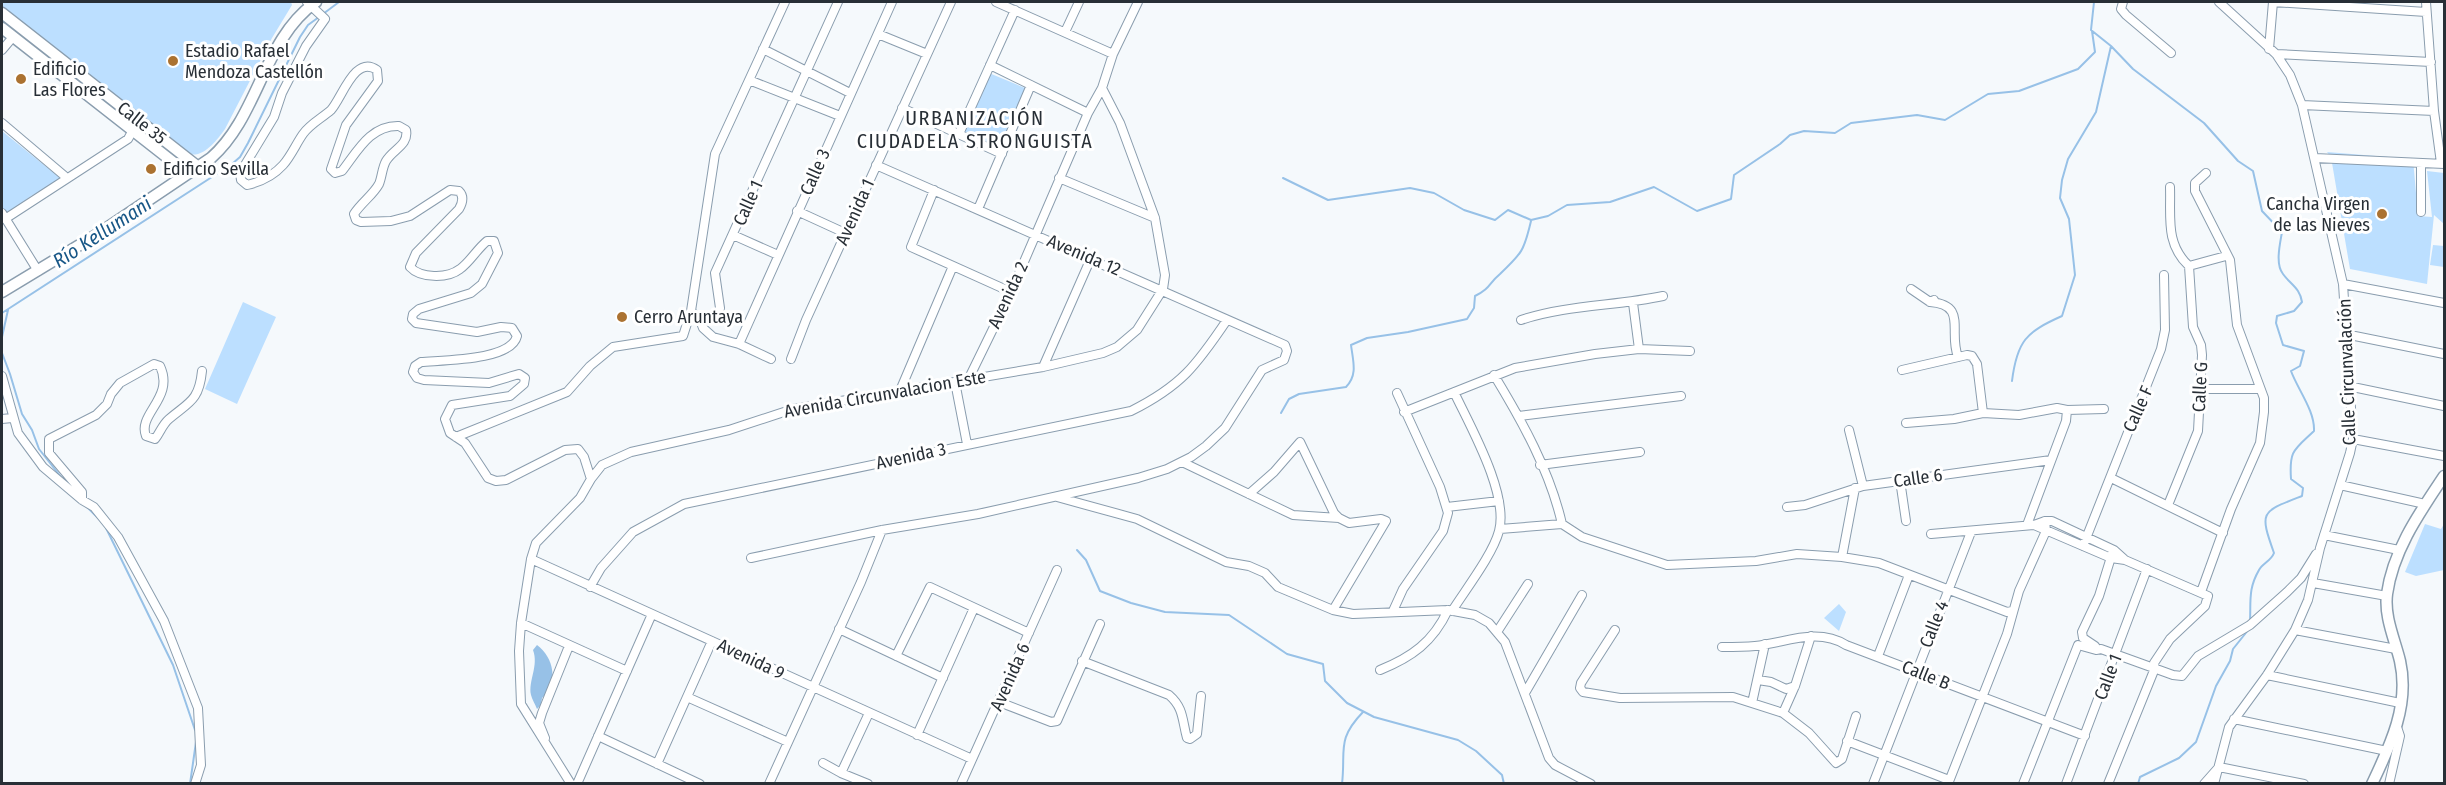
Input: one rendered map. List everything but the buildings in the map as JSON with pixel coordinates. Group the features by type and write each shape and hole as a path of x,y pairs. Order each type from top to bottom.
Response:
{"street":[{"path":"456,437 567,392 591,366 613,347 683,336 690,311 715,154 785,2"},
{"name":"Calle 1","path":"720,308 714,273 733,236 838,2"},
{"name":"Calle 3","path":"739,344 892,2"},
{"name":"Avenida 1","path":"791,359 951,2"},
{"path":"996,2 1012,6 1113,54"},
{"path":"1065,32 1079,2"},
{"name":"Avenida 2","path":"969,378 1011,292 1059,178 1088,113 1102,88 1113,54 1138,2"},
{"path":"2123,2 2121,9 2126,15 2171,52"},
{"path":"2426,12 2273,2 2273,52 2431,62"},
{"path":"2315,158 2443,163 2434,111 2426,2"},
{"name":"Calle Circunvalación","path":"2214,783 2229,728 2267,675 2295,630 2313,583 2320,548 2352,439 2343,284 2302,105 2290,75 2273,52 2222,3"},
{"path":"2,292 38,271 224,147 290,24 313,4 325,19 306,46 282,93 274,117 240,173 241,180 247,185 258,183 281,167 304,133 332,109 347,83 358,71 367,66 377,70 378,81 346,125 331,170 335,173 342,171 358,147 378,130 399,126 406,130 407,135 403,144 386,162 380,182 354,213 356,220 361,222 391,221 410,216 450,190 459,190 463,202 459,209 416,253 410,267 415,273 426,276 450,274 459,270 487,241 494,240 498,253 482,284 471,293 419,309 413,314 412,319 416,323 477,332 501,327 512,328 517,336 516,342 505,350 476,358 421,362 415,366 413,372 417,378 424,380 489,383 519,374 525,378 524,384 510,396 452,405 445,419 450,433 465,443 488,478 496,481 506,480 566,450 578,449 584,457 591,479"},
{"path":"959,134 990,66 1012,6"},
{"name":"Calle 35","path":"2,13 16,32 54,70 88,88"},
{"name":"Calle 35","path":"2,28 16,32 61,60 88,88 136,125 197,166"},
{"path":"2,50 16,32"},
{"path":"878,33 927,54"},
{"path":"763,49 850,93"},
{"path":"54,70 61,60"},
{"path":"990,66 1088,113"},
{"path":"749,80 794,100 840,116"},
{"path":"978,208 1031,86"},
{"path":"1102,88 1120,123 1155,218 1165,275 1163,289"},
{"path":"2302,105 2434,111"},
{"path":"902,108 1002,154"},
{"path":"2,123 67,178"},
{"path":"38,271 3,216 128,139 136,125"},
{"name":"Calle 35","path":"136,125 187,173"},
{"path":"2421,163 2421,212"},
{"name":"Avenida 12","path":"876,165 1163,289 1285,345 1287,351 1284,360 1262,370 1225,428 1206,446 1182,462"},
{"path":"2201,592 2260,443 2264,412 2264,398 2237,325 2230,260 2195,191 2195,183 2206,173"},
{"path":"1059,178 1155,218"},
{"path":"2170,187 2172,242 2179,256 2189,266 2226,255"},
{"path":"934,189 911,247 1011,292"},
{"path":"797,211 846,233"},
{"path":"733,236 778,255"},
{"path":"1043,366 1091,258"},
{"name":"Calle G","path":"2168,505 2198,431 2202,355 2201,345 2193,327 2189,266"},
{"path":"899,393 953,267"},
{"name":"Calle F","path":"2083,546 2161,350 2165,330 2164,275"},
{"path":"2343,284 2445,303"},
{"name":"Avenida Circunvalacion Este","path":"550,752 521,704 520,623 531,559 536,543 580,498 602,465 650,447 729,429 793,409 899,393 1103,353 1117,347 1137,330 1163,289"},
{"path":"1911,289 1930,302 1944,303 1951,308 1954,319 1953,337 1958,357"},
{"path":"1521,320 1541,313 1633,303 1663,296"},
{"path":"1930,302 1940,297"},
{"path":"1633,303 1639,349"},
{"path":"690,311 713,337 739,344 771,359"},
{"name":"Avenida 3","path":"590,587 601,568 633,532 684,504 967,444 1087,422 1131,411 1161,396 1183,378 1227,320"},
{"path":"2345,334 2445,354"},
{"path":"1404,412 1515,368 1639,349 1689,351"},
{"path":"1902,370 1970,355 1976,359 1983,413"},
{"path":"82,500 82,492 49,453 49,439 96,415 107,404 111,394 120,383 154,364 160,366 163,373 162,396 145,422 144,430 146,436 155,439 169,420 192,402 201,387 202,371"},
{"path":"1494,375 1519,416 1556,498 1562,524"},
{"path":"2,376 12,418 18,433 31,453 50,473 94,507 118,537 164,621 198,708 201,765 195,783"},
{"path":"955,382 967,444"},
{"path":"2348,386 2445,406"},
{"path":"2200,389 2260,389"},
{"path":"1380,670 1400,662 1422,648 1441,626 1492,547 1500,530 1498,488 1454,392"},
{"path":"1393,611 1396,599 1443,531 1448,513 1397,393"},
{"path":"1519,416 1681,396"},
{"path":"1906,423 1914,420 1954,419 1983,413 2010,416 2057,408 2104,409"},
{"path":"2030,525 2066,421 2067,410"},
{"path":"2,419 12,418"},
{"path":"1842,556 1859,487 1850,430"},
{"path":"2352,439 2445,456"},
{"path":"1249,494 1274,472 1300,442 1334,513 1339,518 1349,523 1381,519 1386,521 1333,610"},
{"path":"1540,465 1640,453"},
{"name":"Calle 6","path":"1787,507 1805,505 1859,487 2051,460"},
{"path":"751,558 882,530 978,513 1138,478 1167,470 1182,462 1293,515 1339,518"},
{"path":"2372,783 2397,727 2400,703 2402,676 2388,618 2387,596 2399,550 2425,504 2445,476"},
{"path":"2111,478 2223,533"},
{"path":"1900,480 1906,521"},
{"path":"2340,485 2425,504"},
{"path":"1055,496 1137,519 1226,562 1265,573 1278,587 1333,610 1353,614 1450,611 1475,615 1489,623 1505,642 1549,758 1555,765 1591,783"},
{"path":"1447,507 1498,501"},
{"path":"1847,741 1949,782 2007,634 2012,612 2046,531 2046,521"},
{"path":"1931,534 2052,521 2087,537 2124,560 2208,596 2205,606 2166,645 2154,663 2155,668 2108,783"},
{"path":"1500,530 1562,524 1582,537 1667,565 1756,561 1797,554 1842,556 1879,563 2012,612"},
{"path":"2030,525 2083,546 2112,554"},
{"path":"769,783 861,582 882,530"},
{"name":"Calle 4","path":"1873,783 1971,531"},
{"path":"2325,535 2399,550"},
{"path":"2112,554 2099,596 2082,632 2086,640 2101,649 2173,675 2182,676 2198,656 2250,625 2287,592 2301,578 2320,548"},
{"name":"Avenida 9","path":"531,559 972,759"},
{"name":"Calle 1","path":"2066,783 2148,569"},
{"name":"Avenida 6","path":"962,783 1057,570"},
{"path":"1878,656 1909,575"},
{"path":"2313,583 2387,596"},
{"path":"1497,632 1528,584"},
{"path":"896,656 930,587 1029,633"},
{"path":"1525,693 1582,594"},
{"path":"917,735 974,608"},
{"path":"577,783 652,614"},
{"path":"520,623 627,671"},
{"path":"999,702 1051,722 1057,721 1100,624"},
{"path":"839,629 943,678"},
{"path":"1615,630 1581,683 1580,688 1583,692 1620,698 1733,697 1783,713 1809,733 1834,762 1840,760 1856,716"},
{"path":"2295,630 2396,649"},
{"path":"1783,713 1811,636"},
{"name":"Calle B","path":"1722,647 1765,644 1811,636 1837,639 1846,645 1915,672 2085,736"},
{"path":"657,764 712,641"},
{"path":"1752,703 1765,644"},
{"path":"2023,783 2078,645 2096,650 2101,649"},
{"path":"569,646 539,723 550,752 571,783"},
{"path":"1082,662 1168,695 1182,712 1187,738 1190,739 1197,734 1201,696"},
{"path":"2267,675 2400,703"},
{"path":"1758,680 1771,682 1786,689 1794,686"},
{"path":"687,697 788,742"},
{"path":"841,773 869,713"},
{"path":"2234,719 2387,751"},
{"path":"2389,783 2400,736 2397,727"},
{"path":"598,736 700,783"},
{"path":"823,763 841,773 868,783"},
{"path":"2204,783 2219,767 2304,783"}],"shaded area":[{"name":"Estadio Rafael Mendoza Castellón","path":"2,2 291,2 292,5 272,38 225,129 210,147 195,155 189,154 142,117 2,6"},
{"path":"989,73 1025,88 999,149 963,133"},
{"path":"2,131 60,178 59,181 31,196 7,214 2,208"},
{"name":"Cancha Virgen de las Nieves","path":"2327,152 2413,159 2418,216 2432,217 2427,171 2444,173 2444,224 2434,215 2427,284 2350,269 2331,157"},
{"path":"2433,245 2444,246 2444,267 2430,265"},
{"path":"243,302 276,317 237,404 205,389"},
{"path":"2425,524 2441,529 2444,524 2444,570 2416,576 2405,572"},
{"path":"1839,604 1846,612 1839,631 1824,618"},
{"path":"537,645 551,663 552,678 551,686 537,709 530,690 535,662 533,650"}],"waterway":[{"name":"Río Kellumani","path":"323,14 339,2"},
{"path":"2094,2 2091,30 2111,46 2133,69 2204,123 2238,161 2253,171 2262,211 2282,232 2279,265 2301,297 2302,302 2294,311 2277,316 2276,323 2283,345 2304,351 2300,366 2291,371 2309,408 2314,431 2297,447 2292,456 2291,479 2303,488 2302,496 2278,506 2267,515 2266,529 2274,553 2255,577 2251,595 2250,621"},
{"name":"Río Kellumani","path":"2,313 240,157 300,37 308,25 319,17"},
{"path":"1283,178 1328,200 1410,188 1434,193 1464,210 1495,220 1508,210 1531,220 1548,216 1567,205 1610,202 1654,187 1697,211 1731,199 1734,175 1790,135 1804,131 1835,133 1851,123 1917,115 1945,120 1988,94 2019,91 2078,69 2095,52 2092,31"},
{"path":"2012,381 2017,356 2025,340 2040,327 2062,316 2075,275 2069,219 2060,198 2062,180 2068,159 2096,112 2111,46"},
{"path":"1281,413 1289,399 1299,394 1346,387 1353,373 1351,345 1367,338 1467,319 1474,308 1475,296 1487,288 1521,251 1531,221"},
{"path":"2,337 8,310"},
{"path":"2,353 22,414 32,430 39,449 61,477"},
{"path":"86,506 101,521"},
{"path":"106,528 173,665 195,730"},
{"path":"1077,550 1086,560 1100,591 1131,603 1165,612 1229,615 1287,654 1323,664 1325,681 1347,703 1374,717 1458,740 1476,751 1502,775 1504,784"},
{"path":"2138,784 2140,777 2179,758 2196,742 2216,686 2230,661 2233,649 2249,629"},
{"path":"1342,784 1346,738 1349,730 1363,712"},
{"path":"190,784 196,742"}],"place":[{"name":"Estadio Rafael Mendoza Castellón","path":"173,61"},
{"name":"Edificio Las Flores","path":"21,79"},
{"name":"Edificio Sevilla","path":"151,169"},
{"name":"Cancha Virgen de las Nieves","path":"2382,214"},
{"name":"Cerro Aruntaya","path":"622,317"}],"district":[{"name":"URBANIZACIÓN CIUDADELA STRONGUISTA","path":"975,130"}]}
